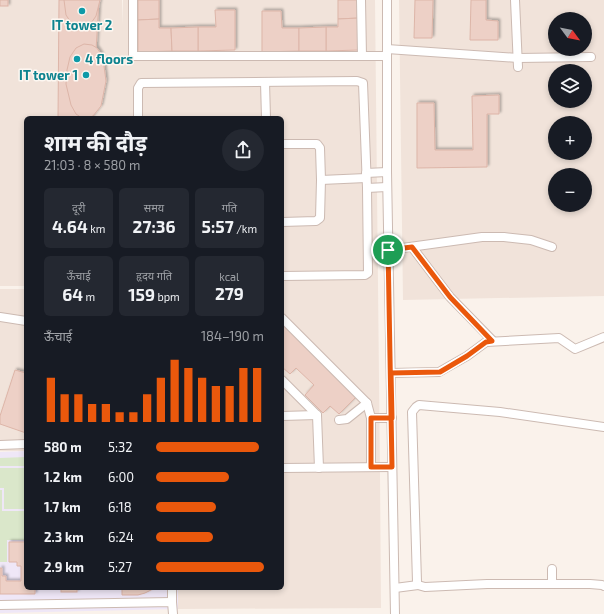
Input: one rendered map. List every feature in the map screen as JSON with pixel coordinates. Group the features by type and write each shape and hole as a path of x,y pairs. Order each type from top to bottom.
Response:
{"street":[{"path":"133,0 133,56 362,56 387,52 518,58 591,57"},
{"path":"361,0 362,56"},
{"path":"387,0 387,187 395,614"},
{"path":"515,0 518,67"},
{"path":"138,116 138,88 141,83 357,81 363,83 368,175 367,274 284,276"},
{"path":"265,82 266,116"},
{"path":"284,144 317,144 320,148 321,180 320,218 316,221 284,222"},
{"path":"321,180 387,172"},
{"path":"367,188 387,187"},
{"path":"388,250 482,237 504,237 527,240 552,247"},
{"path":"412,247 450,297 492,341"},
{"path":"0,317 24,321"},
{"path":"284,320 367,403 371,418 371,467"},
{"path":"391,373 440,372 467,356 486,342 492,341 559,338 575,349 604,338"},
{"path":"284,382 317,415 319,468"},
{"path":"339,420 347,419 367,403"},
{"path":"418,586 412,419 412,412 416,407 500,412 604,427"},
{"path":"284,416 317,415"},
{"path":"371,418 392,418"},
{"path":"0,445 24,444"},
{"path":"284,468 392,467"},
{"path":"552,569 552,584"},
{"path":"395,588 487,584 604,586"},
{"path":"172,590 172,614"},
{"path":"0,605 172,602"}],"shaded area":[{"path":"0,0 122,0 123,25 123,0 375,0 381,608 178,609 178,590 284,590 284,116 24,116 24,286 0,286"},
{"path":"399,0 604,0 604,296 403,300"},
{"path":"0,289 24,289 24,451 0,451"},
{"path":"24,451 24,590 178,590 178,609 0,613 0,452"}],"green space":[{"path":"24,457 24,466 0,466 0,458"},
{"path":"0,468 24,468 24,509 4,509 4,488 0,488"},
{"path":"0,490 2,490 2,511 24,511 24,540 7,540 7,562 0,562"}],"building":[{"path":"0,0 8,0 8,6 0,6"},
{"name":"4 floors","path":"59,0 99,0 92,116 58,116"},
{"name":"IT tower 2","path":"64,0 100,0 96,16 89,26 80,28 72,24 66,15"},
{"path":"138,0 159,0 159,19 138,20"},
{"path":"338,0 359,0 359,18 338,19"},
{"path":"415,0 433,0 432,38 414,38"},
{"path":"471,0 486,0 486,20 498,21 498,40 470,40"},
{"path":"215,10 235,10 235,50 198,51 198,27 216,27"},
{"path":"262,11 281,11 282,28 299,28 299,51 262,52"},
{"path":"359,18 359,50 326,51 326,27 338,27 338,19"},
{"path":"159,19 159,28 171,28 172,51 138,52 138,20"},
{"path":"198,27 198,51 172,51 171,28"},
{"path":"326,27 326,51 299,51 299,28"},
{"name":"IT tower 1","path":"84,44 92,45 97,48 101,54 104,66 106,81 101,106 93,116 79,116 76,114 71,105 66,84 67,70 70,57 76,48"},
{"path":"499,95 499,114 487,114 487,167 417,168 417,103 434,103 435,150 473,150 472,96"},
{"path":"284,326 356,397 339,414 330,406 323,413 305,395 314,385 296,368 290,374 284,369"},
{"path":"15,370 24,372 24,432 0,424 0,416"},
{"path":"9,542 24,542 24,590 35,590 35,594 0,594 0,568 2,568 2,576 6,576 6,581 21,581 21,566 17,566 17,562 9,562"},
{"path":"61,590 77,590 77,592 61,592"},
{"path":"122,590 151,590 138,595 122,595"}],"place":[{"name":"IT tower 2","path":"82,11"},
{"name":"4 floors","path":"77,59"},
{"name":"IT tower 1","path":"86,75"}],"route":[{"path":"388,250 392,418 392,467 371,467 371,418 392,418 391,373 440,372 467,356 486,342 492,341 450,297 412,247 388,250"}]}
